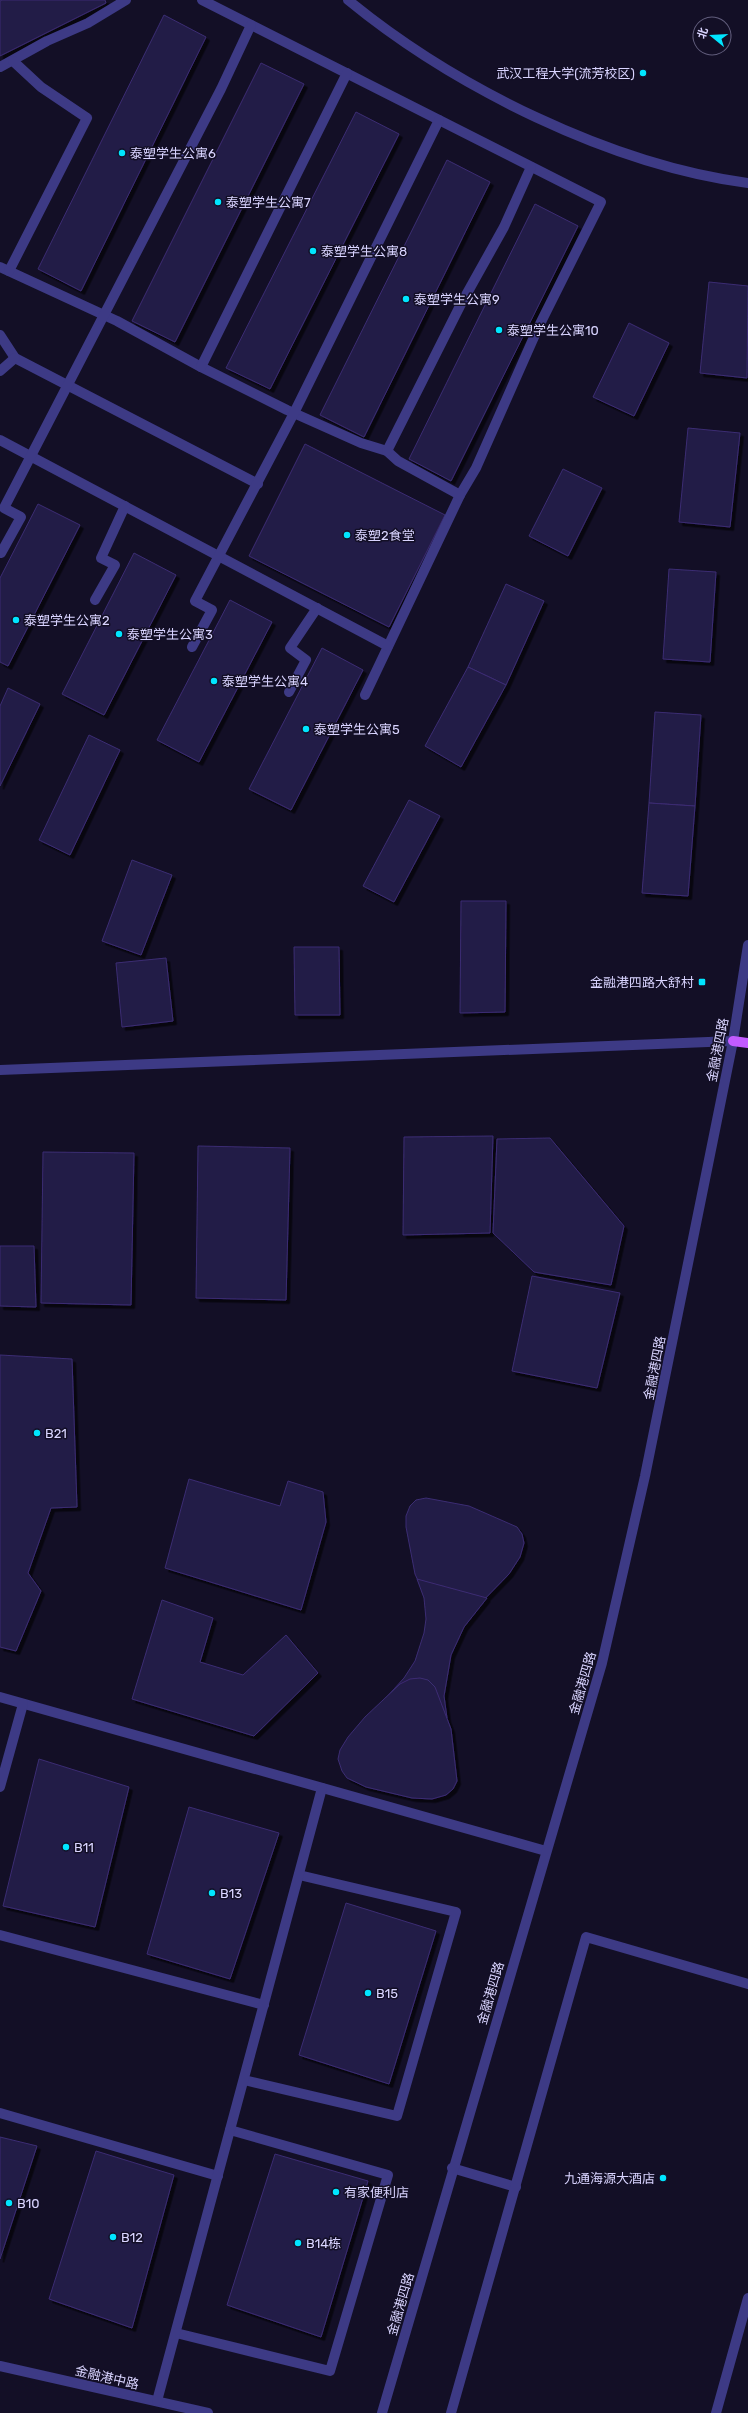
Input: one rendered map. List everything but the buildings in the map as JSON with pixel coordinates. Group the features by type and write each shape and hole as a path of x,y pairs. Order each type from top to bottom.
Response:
{"main road":[{"path":"733,1041 748,1043"}],"street":[{"path":"0,67 13,62 47,41 88,23 126,0"},
{"path":"202,0 601,202 538,328 476,468 460,495 365,694"},
{"path":"348,0 404,42 452,73 500,99 558,126 607,146 663,164 695,173 748,183"},
{"path":"2,553 21,517 4,508 29,455 221,89 251,25"},
{"path":"13,62 41,87 87,118 4,269 103,315 201,367 294,413 361,443 387,452 398,461 460,495"},
{"path":"201,367 347,73"},
{"path":"192,648 212,610 195,601 258,484 439,120"},
{"path":"387,452 461,304 504,227 531,167"},
{"path":"0,335 15,358 258,484"},
{"path":"0,371 15,358"},
{"path":"0,440 388,646"},
{"path":"95,600 115,565 101,558 125,506"},
{"path":"289,692 306,660 290,648 317,608"},
{"name":"金融港四路","path":"382,2413 452,2168 602,1663 645,1476 733,1041 748,945"},
{"path":"0,1070 733,1041"},
{"path":"0,1697 546,1851"},
{"path":"0,1787 23,1704"},
{"path":"158,2402 322,1788"},
{"path":"244,2080 397,2116 456,1912 299,1875"},
{"path":"0,1935 264,2005"},
{"path":"451,2413 586,1937 748,1984"},
{"path":"0,2113 218,2176"},
{"path":"176,2333 330,2371 388,2175 230,2130"},
{"path":"452,2168 516,2187"},
{"path":"716,2413 748,2298"},
{"name":"金融港中路","path":"0,2366 208,2413"}],"place":[{"name":"武汉工程大学(流芳校区)","path":"643,73"},
{"name":"泰塑学生公寓6","path":"122,153"},
{"name":"泰塑学生公寓7","path":"218,202"},
{"name":"泰塑学生公寓8","path":"313,251"},
{"name":"泰塑学生公寓9","path":"406,299"},
{"name":"泰塑学生公寓10","path":"499,330"},
{"name":"泰塑2食堂","path":"347,535"},
{"name":"泰塑学生公寓2","path":"16,620"},
{"name":"泰塑学生公寓3","path":"119,634"},
{"name":"泰塑学生公寓4","path":"214,681"},
{"name":"泰塑学生公寓5","path":"306,729"},
{"name":"金融港四路大舒村","path":"702,982"},
{"name":"B21","path":"37,1433"},
{"name":"B11","path":"66,1847"},
{"name":"B13","path":"212,1893"},
{"name":"B15","path":"368,1993"},
{"name":"九通海源大酒店","path":"663,2178"},
{"name":"有家便利店","path":"336,2192"},
{"name":"B10","path":"9,2203"},
{"name":"B12","path":"113,2237"},
{"name":"B14栋","path":"298,2243"}]}
